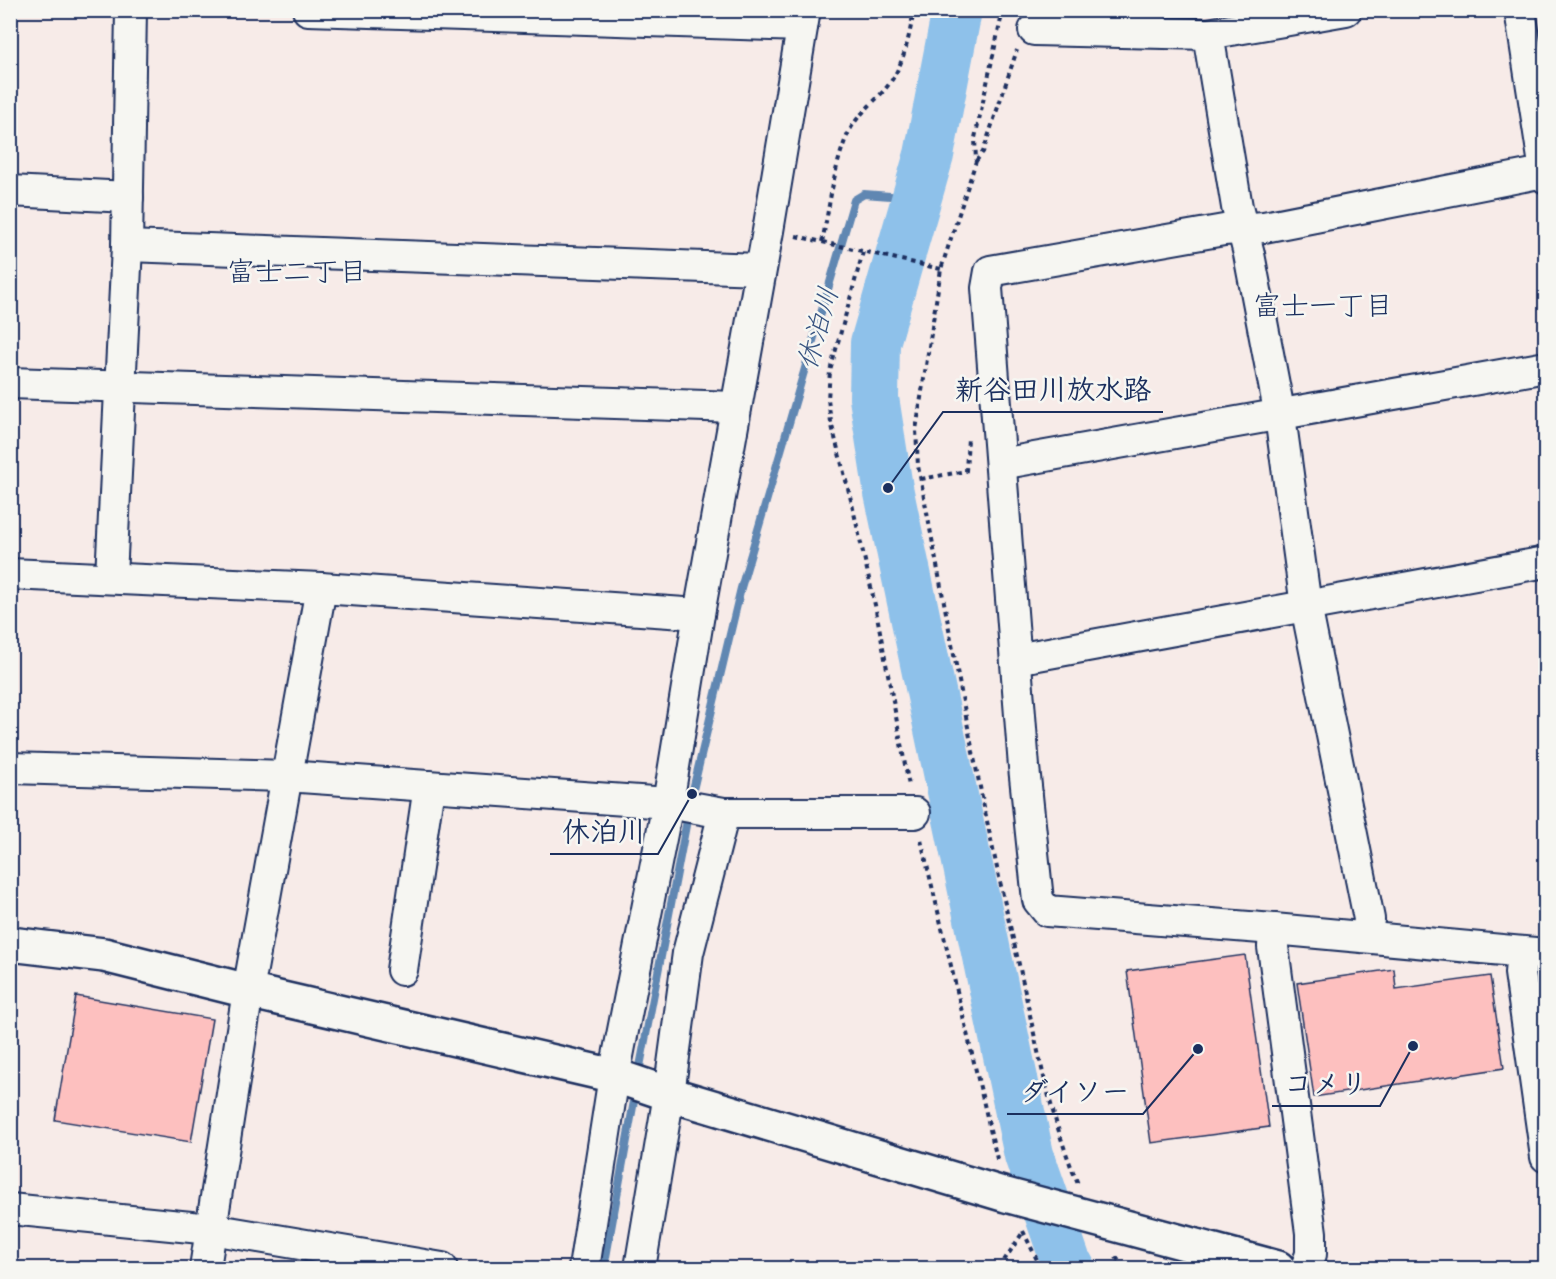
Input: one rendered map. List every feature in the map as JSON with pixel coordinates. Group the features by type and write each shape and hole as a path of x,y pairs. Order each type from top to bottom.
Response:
{"street":[{"path":"111,578 127,246 131,10"},
{"path":"1034,30 1208,34 1346,10"},
{"path":"1520,10 1545,175 1264,227 1242,228 990,271 987,288 1024,767 1038,900 1047,911 1534,953 1520,973 1545,1157"},
{"path":"323,11 803,18 668,803 616,1076 584,1269"},
{"path":"1208,34 1237,207 1249,254 1280,416 1306,606 1369,919 1367,937"},
{"path":"10,190 128,197"},
{"path":"127,246 759,269"},
{"path":"1001,464 1545,367"},
{"path":"10,383 736,406"},
{"path":"1027,657 1545,562"},
{"path":"10,574 321,588 699,614"},
{"path":"205,1269 248,990 321,588"},
{"path":"10,768 286,776 668,803 724,813 915,813"},
{"path":"402,970 429,786"},
{"path":"640,1269 660,1091 688,953 724,813"},
{"path":"1274,929 1273,947 1311,1233 1311,1254 1306,1269"},
{"path":"10,944 104,955 616,1076 1006,1195 1278,1269"},
{"path":"10,1209 211,1229 442,1269"}],"path":[{"path":"822,242 843,146 850,128 889,85 898,70 907,46 914,10"},
{"path":"976,161 975,138 1002,10"},
{"path":"1034,30 1024,29 983,152 976,161 941,269 916,430 921,479 1010,929 1058,1131 1084,1215"},
{"path":"801,237 941,269"},
{"path":"863,252 830,371 828,399 831,422 875,605 915,813 1006,1195"},
{"path":"921,479 966,471 967,445"},
{"path":"999,1269 1024,1232"}],"building":[{"path":"1245,955 1269,1127 1151,1143 1127,971"},
{"path":"1394,969 1396,989 1490,976 1504,1068 1314,1097 1297,983"},
{"path":"76,996 212,1019 191,1142 55,1120"}],"waterway":[{"path":"957,10 929,155 875,343 874,398 888,488 1029,1155 1070,1268"},
{"name":"休泊川","path":"638,1077 692,794 741,588 854,200 864,194 917,198"},
{"name":"休泊川","path":"604,1268 636,1090"}],"place":[{"name":"新谷田川放水路","path":"888,488"},
{"name":"休泊川","path":"692,794"},
{"name":"コメリ","path":"1413,1046"},
{"name":"ダイソー","path":"1198,1049"}],"district":[{"name":"富士二丁目","path":"297,271"},
{"name":"富士一丁目","path":"1323,305"}]}
